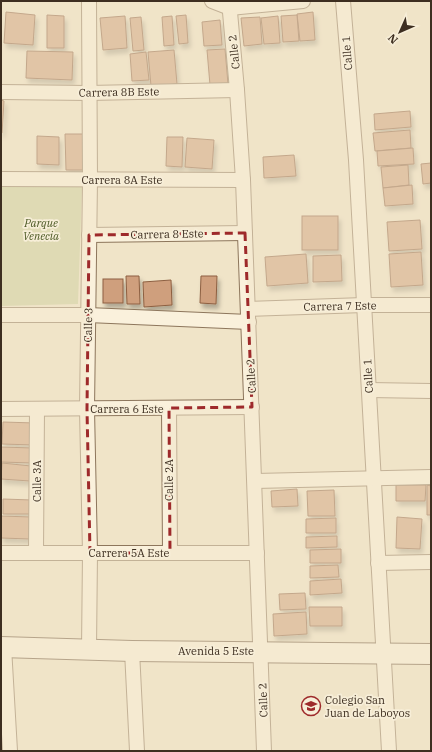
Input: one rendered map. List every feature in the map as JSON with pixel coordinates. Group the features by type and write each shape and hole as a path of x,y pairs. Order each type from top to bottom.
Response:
{"main road":[{"name":"Avenida 5 Este","path":"3,647 132,651 261,651 431,654"}],"street":[{"name":"Calle 3","path":"89,1 88,93 90,180 87,409 90,553 89,649"},
{"path":"212,1 229,5 303,1"},
{"name":"Calle 1","path":"343,1 356,160 389,751"},
{"name":"Calle 2","path":"229,5 238,90 243,180 264,751"},
{"name":"Carrera 8B Este","path":"1,92 88,93 238,90"},
{"name":"Carrera 8A Este","path":"1,179 243,180"},
{"name":"Carrera 8 Este","path":"89,235 245,233"},
{"name":"Carrera 7 Este","path":"1,315 248,315 364,305 431,305"},
{"path":"369,390 431,391"},
{"name":"Carrera 6 Este","path":"1,409 252,407"},
{"name":"Calle 2A","path":"169,408 170,552"},
{"name":"Calle 3A","path":"36,553 38,409"},
{"path":"255,481 373,477 431,478"},
{"name":"Carrera 5A Este","path":"1,553 257,553"},
{"path":"378,563 431,562"},
{"path":"3,647 10,751"},
{"path":"132,651 137,751"}],"highlighted area":[{"path":"245,233 252,407 169,408 170,553 90,553 87,409 89,235"}],"green space":[{"name":"Parque Venecia","path":"1,187 82,187 78,304 1,306"}],"building":[{"path":"6,12 35,15 33,45 4,43"},
{"path":"313,12 315,40 300,41 297,14"},
{"path":"47,15 64,16 64,48 47,48"},
{"path":"186,15 188,43 179,44 176,16"},
{"path":"297,15 299,41 283,42 281,16"},
{"path":"125,16 127,48 103,50 100,18"},
{"path":"172,16 174,45 164,46 162,17"},
{"path":"278,16 280,43 264,44 261,18"},
{"path":"141,17 144,50 133,51 130,18"},
{"path":"260,17 262,44 244,46 241,18"},
{"path":"220,20 222,45 204,46 202,22"},
{"path":"225,49 228,84 210,85 207,50"},
{"path":"174,50 177,84 151,86 148,52"},
{"path":"27,51 73,52 72,80 26,78"},
{"path":"146,52 149,80 132,81 130,54"},
{"path":"1,100 4,101 2,133 1,133"},
{"path":"410,111 411,127 375,130 374,114"},
{"path":"410,130 411,148 375,151 373,133"},
{"path":"65,134 83,134 84,170 66,170"},
{"path":"37,136 59,137 59,165 37,164"},
{"path":"167,137 183,137 182,167 166,166"},
{"path":"187,138 214,140 212,169 185,167"},
{"path":"413,148 414,164 378,166 377,151"},
{"path":"294,155 296,176 264,178 263,157"},
{"path":"431,163 431,183 423,184 421,164"},
{"path":"408,165 409,185 383,188 381,167"},
{"path":"412,185 413,204 385,206 383,188"},
{"path":"302,216 338,216 338,250 302,250"},
{"path":"420,220 422,249 389,251 387,222"},
{"path":"421,252 423,285 391,287 389,254"},
{"path":"306,254 308,283 267,286 265,257"},
{"path":"341,255 342,281 313,282 313,256"},
{"path":"126,276 139,276 140,304 127,304"},
{"path":"201,276 217,276 216,304 200,303"},
{"path":"103,279 123,279 123,303 103,303"},
{"path":"171,280 172,305 144,307 143,282"},
{"path":"3,422 35,423 34,445 2,444"},
{"path":"1,447 33,448 33,463 1,462"},
{"path":"2,463 31,466 30,481 1,479"},
{"path":"396,485 426,485 425,501 396,501"},
{"path":"427,485 431,486 431,515 427,515"},
{"path":"297,489 298,506 272,507 271,491"},
{"path":"334,490 335,516 308,516 307,491"},
{"path":"3,499 32,500 32,514 3,514"},
{"path":"1,516 31,517 30,539 1,538"},
{"path":"397,517 422,519 420,549 396,548"},
{"path":"336,518 336,533 306,533 306,519"},
{"path":"337,536 337,547 306,548 306,537"},
{"path":"341,549 341,563 310,563 310,550"},
{"path":"338,565 339,577 310,578 310,566"},
{"path":"341,579 342,593 310,595 310,581"},
{"path":"305,593 306,609 280,610 279,594"},
{"path":"309,607 342,607 342,626 310,626"},
{"path":"306,612 307,634 274,636 273,614"}],"place":[{"name":"Colegio San Juan de Laboyos","path":"311,706"}]}
